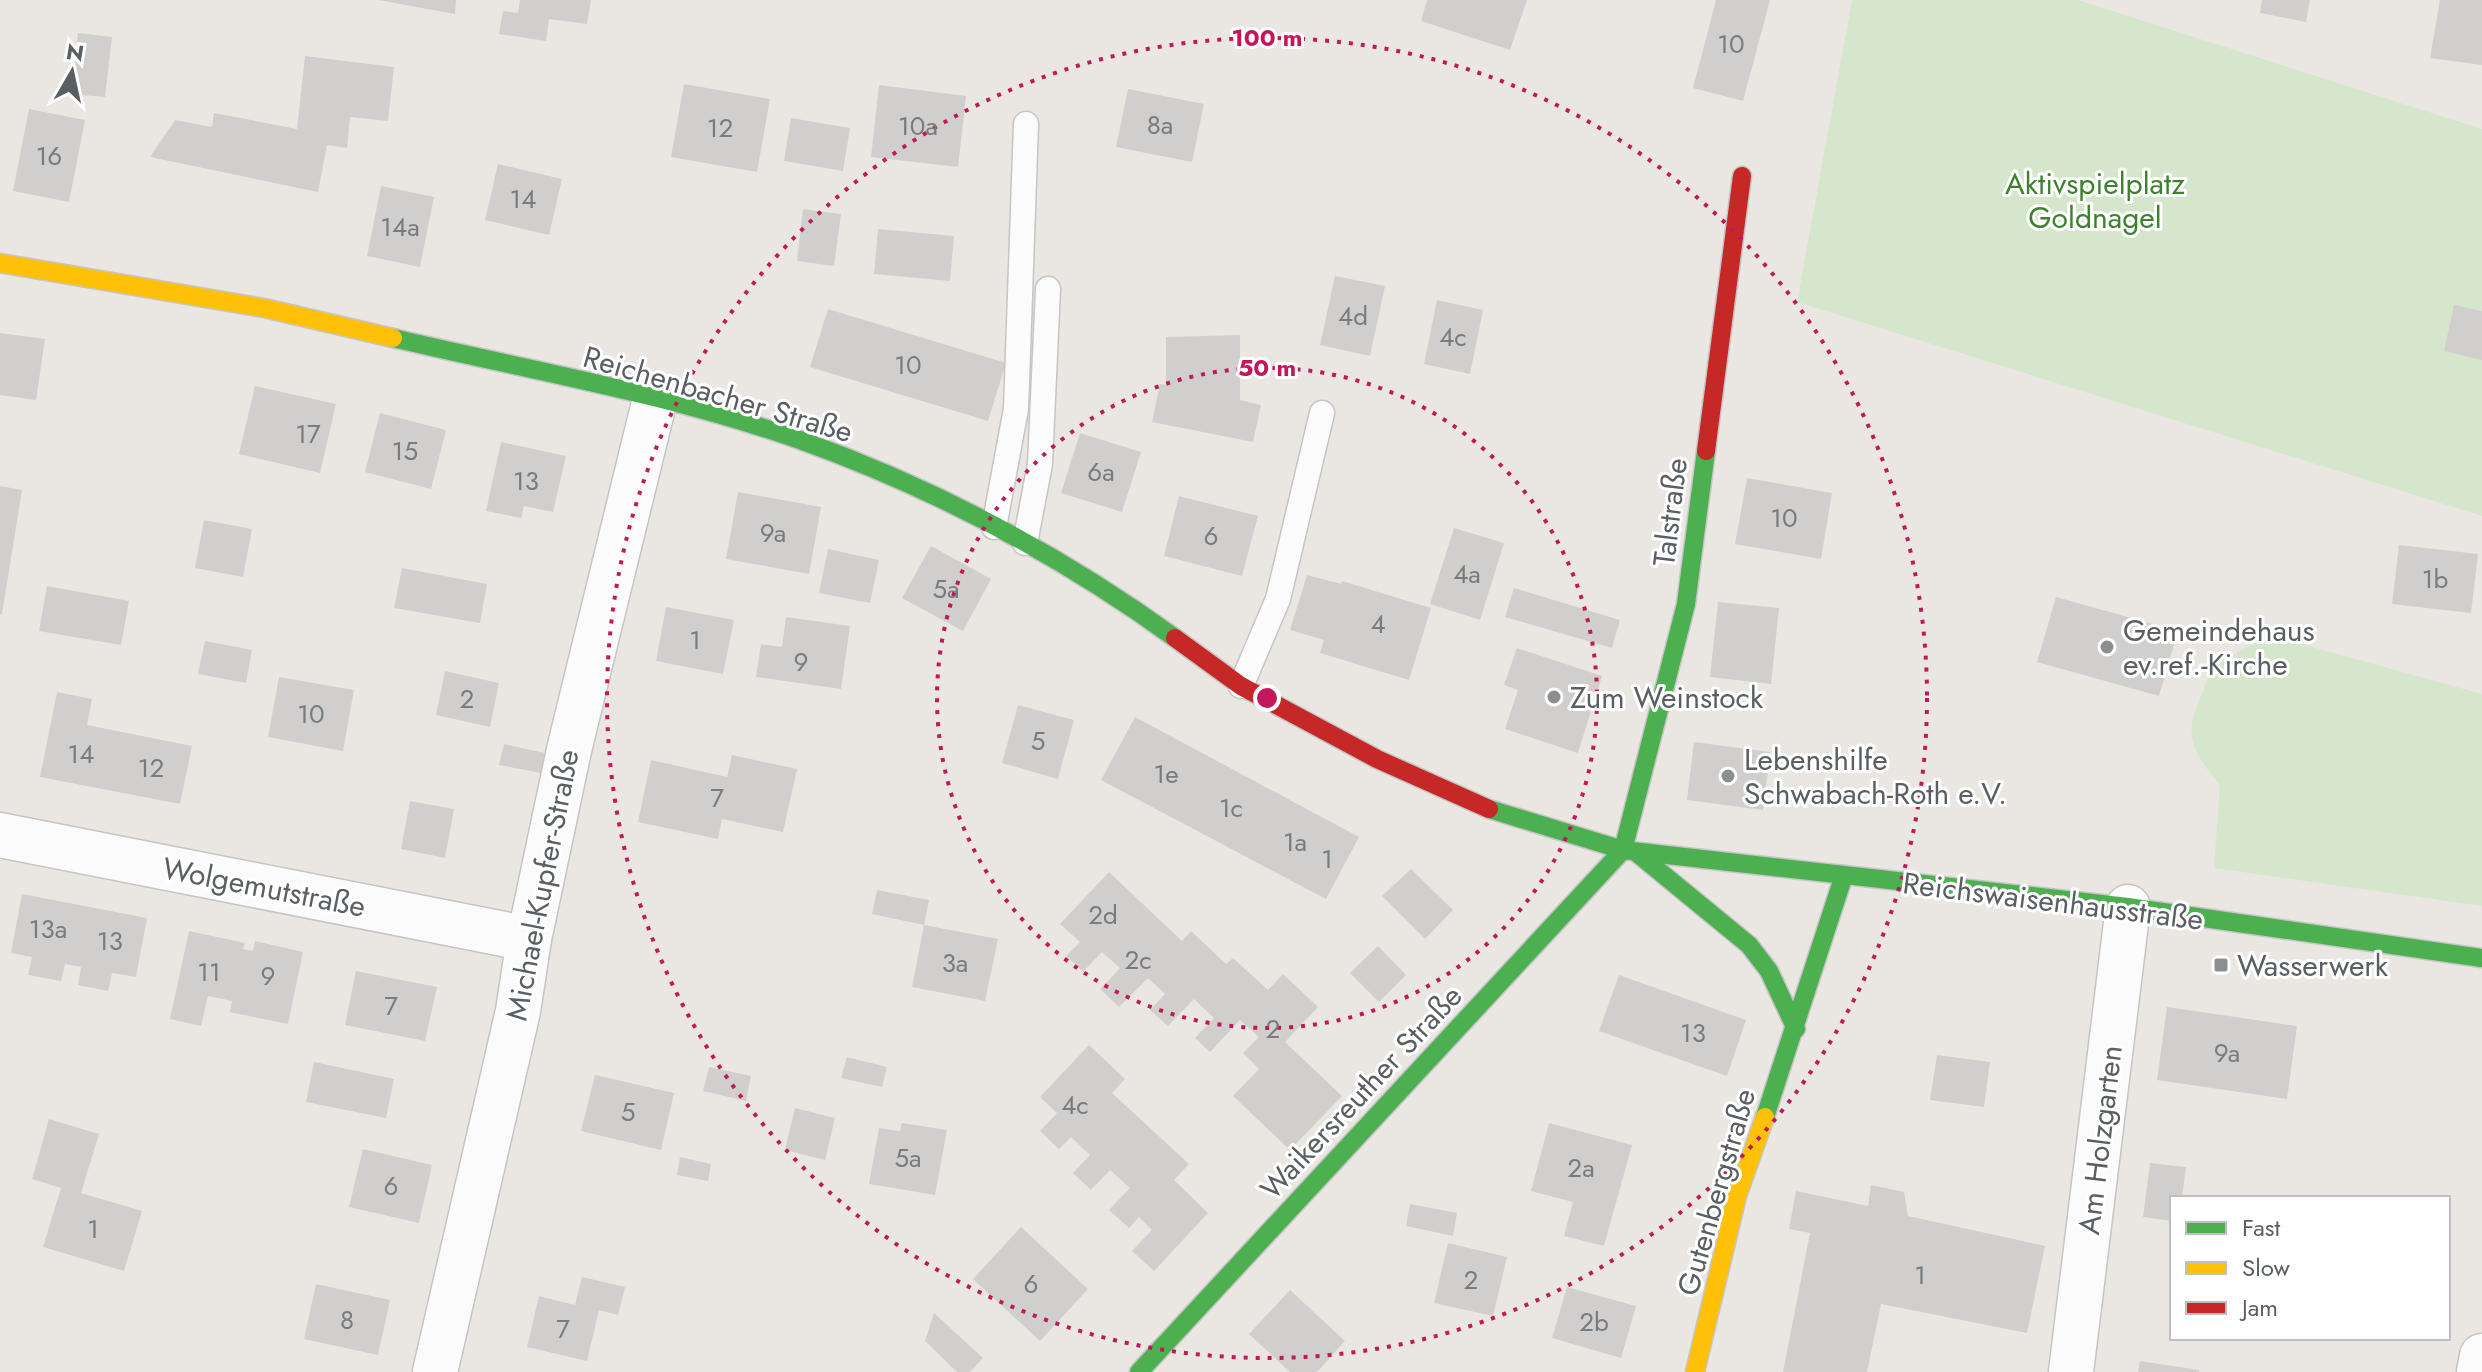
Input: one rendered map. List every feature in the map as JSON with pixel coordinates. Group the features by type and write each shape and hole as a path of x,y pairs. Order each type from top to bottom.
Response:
{"main road":[{"name":"Talstraße","path":"1630,851 1686,604 1742,176"},
{"name":"Reichenbacher Straße","path":"0,263 264,308 655,399 799,440 945,498 1113,593 1241,686 1377,759 1498,813 1630,851"},
{"name":"Reichswaisenhausstraße","path":"1630,851 2128,907 2482,958"},
{"path":"1630,851 1749,945 1769,971 1796,1029"},
{"name":"Waikersreuther Straße","path":"1139,1372 1630,851"},
{"name":"Gutenbergstraße","path":"1695,1372 1737,1196 1796,1029 1844,875"}],"street":[{"name":"Michael-Kupfer-Straße","path":"435,1372 518,1011 529,939 581,698 655,399"},
{"name":"Wolgemutstraße","path":"0,835 529,939"},
{"name":"Am Holzgarten","path":"2071,1372 2128,907"},
{"path":"2479,1372 2482,1356"}],"lane":[{"path":"994,527 1016,409 1026,124"},
{"path":"1025,543 1040,464 1048,289"},
{"path":"1241,686 1278,599 1322,413"}],"green space":[{"name":"Aktivspielplatz Goldnagel","path":"1852,0 2078,0 2482,129 2482,516 1797,302"},
{"path":"2269,635 2482,694 2482,906 2214,868 2220,785 2197,753 2192,729 2194,717 2212,667"}],"building":[{"path":"378,0 456,0 455,14"},
{"path":"520,0 591,0 587,24 549,19 546,41 499,34 503,11 518,13"},
{"path":"1427,0 1527,0 1510,50 1421,21"},
{"path":"1716,0 1770,0 1743,101 1693,88"},
{"path":"2262,0 2310,0 2306,22 2260,13"},
{"path":"2440,0 2482,0 2482,65 2430,58"},
{"path":"78,33 112,37 105,97 71,94"},
{"path":"305,56 394,67 388,121 350,117 347,148 327,145 318,192 150,157 175,120 212,127 214,113 297,129"},
{"path":"684,84 770,99 757,172 671,157"},
{"path":"879,85 966,96 958,167 871,157"},
{"path":"1128,89 1204,104 1192,162 1116,147"},
{"path":"29,109 85,120 69,202 13,191"},
{"path":"791,118 850,128 843,171 784,161"},
{"path":"498,164 562,179 549,235 485,220"},
{"path":"381,186 434,197 420,267 367,256"},
{"path":"803,209 841,214 834,266 797,261"},
{"path":"878,229 954,236 950,281 874,274"},
{"path":"1335,276 1385,286 1370,356 1320,345"},
{"path":"1437,300 1483,310 1470,374 1424,364"},
{"path":"2454,305 2482,311 2482,360 2444,351"},
{"path":"828,309 1006,363 988,421 810,367"},
{"path":"0,333 45,339 36,400 0,395"},
{"path":"1240,335 1240,400 1261,405 1253,442 1152,422 1160,384 1166,385 1166,337"},
{"path":"255,386 336,404 320,473 239,454"},
{"path":"380,413 446,430 431,489 365,472"},
{"path":"1080,433 1141,452 1122,512 1061,493"},
{"path":"501,442 566,456 553,512 524,506 521,518 486,511"},
{"path":"1747,478 1832,493 1821,559 1735,544"},
{"path":"0,486 22,490 2,614 0,614"},
{"path":"738,492 821,507 809,574 726,559"},
{"path":"1179,496 1258,516 1242,576 1164,556"},
{"path":"204,520 252,529 243,577 195,568"},
{"path":"1454,528 1504,543 1480,620 1430,604"},
{"path":"2399,545 2478,554 2471,613 2392,604"},
{"path":"931,546 991,579 963,631 902,598"},
{"path":"828,549 879,560 870,603 819,593"},
{"path":"402,568 487,584 480,623 394,608"},
{"path":"1307,575 1341,584 1342,581 1431,608 1409,680 1320,653 1324,640 1290,630"},
{"path":"47,586 129,601 121,645 39,631"},
{"path":"1514,588 1620,620 1612,648 1505,617"},
{"name":"Gemeindehaus ev.ref.-Kirche","path":"2056,597 2178,631 2159,696 2037,662"},
{"path":"1718,602 1779,608 1771,684 1710,677"},
{"path":"666,607 734,620 723,674 656,661"},
{"path":"786,617 850,626 841,689 756,677 761,644 782,647"},
{"path":"205,641 252,650 246,683 198,674"},
{"path":"1517,648 1602,676 1578,753 1505,729 1518,690 1504,685"},
{"path":"445,671 499,683 490,727 436,715"},
{"path":"279,677 354,690 343,751 268,737"},
{"path":"57,692 92,699 87,725 192,746 180,804 40,777"},
{"path":"1018,705 1074,720 1058,779 1002,763"},
{"path":"1135,717 1359,837 1326,899 1101,780"},
{"name":"Lebenshilfe Schwabach-Roth e.V.","path":"1694,742 1770,752 1763,810 1687,800"},
{"path":"504,744 545,753 541,773 499,765"},
{"path":"732,755 797,769 783,832 722,819 718,839 638,822 651,760 727,777"},
{"path":"410,801 454,809 445,858 401,849"},
{"path":"1411,869 1453,910 1425,939 1382,896"},
{"path":"1109,872 1182,941 1191,931 1226,964 1233,958 1268,990 1283,974 1318,1007 1285,1042 1342,1096 1290,1150 1233,1096 1259,1069 1243,1053 1259,1037 1240,1020 1210,1052 1195,1038 1214,1018 1194,999 1168,1026 1150,1010 1165,994 1148,978 1119,1007 1100,989 1120,968 1102,952 1083,972 1066,956 1080,942 1060,924"},
{"path":"877,890 929,900 924,925 872,914"},
{"path":"22,894 147,918 136,977 112,973 108,991 78,985 81,967 65,964 61,981 28,975 32,957 11,953"},
{"path":"924,925 998,939 985,1001 912,987"},
{"path":"189,931 245,943 243,949 253,951 255,941 303,952 288,1024 230,1012 232,1001 208,996 201,1026 170,1019"},
{"path":"1378,946 1406,975 1379,1002 1350,973"},
{"path":"356,971 437,987 425,1041 345,1025"},
{"path":"1619,975 1746,1020 1727,1076 1599,1031"},
{"path":"2167,1007 2297,1026 2287,1099 2157,1080"},
{"path":"1089,1045 1125,1079 1112,1093 1189,1164 1174,1180 1208,1213 1154,1271 1132,1251 1152,1230 1139,1217 1129,1228 1109,1210 1130,1188 1110,1170 1091,1190 1073,1173 1090,1155 1071,1137 1059,1149 1040,1131 1057,1113 1040,1097"},
{"path":"1937,1055 1990,1062 1984,1107 1930,1100"},
{"path":"847,1057 887,1067 882,1087 841,1078"},
{"path":"314,1062 394,1079 386,1118 306,1102"},
{"path":"709,1067 751,1076 746,1101 703,1091"},
{"path":"595,1075 674,1093 661,1150 581,1131"},
{"path":"795,1108 835,1118 825,1160 785,1150"},
{"path":"49,1119 99,1134 81,1193 142,1211 124,1271 43,1247 61,1188 32,1179"},
{"path":"902,1123 947,1130 935,1195 869,1184 879,1128 900,1131"},
{"path":"1549,1123 1632,1145 1604,1246 1564,1236 1573,1202 1531,1191"},
{"path":"363,1149 432,1165 419,1223 349,1207"},
{"path":"680,1157 711,1164 708,1181 677,1175"},
{"path":"2150,1163 2186,1167 2182,1196 2170,1196 2170,1221 2143,1217"},
{"path":"1871,1185 1904,1192 1908,1216 2045,1246 2027,1333 1881,1304 1867,1372 1783,1372 1810,1233 1789,1229 1796,1191 1868,1206"},
{"path":"1410,1204 1457,1213 1453,1236 1406,1226"},
{"path":"1021,1227 1088,1289 1040,1341 973,1279"},
{"path":"1448,1243 1507,1257 1493,1316 1434,1303"},
{"path":"582,1277 625,1287 618,1315 599,1310 587,1361 527,1347 539,1296 575,1305"},
{"path":"316,1284 390,1300 378,1355 304,1339"},
{"path":"1567,1287 1636,1306 1621,1358 1552,1338"},
{"path":"1290,1290 1345,1341 1317,1372 1290,1372 1249,1334"},
{"path":"934,1313 983,1358 970,1372 957,1372 925,1341"},
{"path":"2140,1361 2199,1370 2199,1372 2138,1372"}],"traffic: fast":[{"path":"393,338 700,409 850,459 995,526 1087,579 1175,638"},
{"path":"1139,1372 1623,850 1686,604 1706,451"},
{"path":"1489,809 1623,850 2128,907 2482,958"},
{"path":"1637,853 1749,945 1769,971 1796,1029"},
{"path":"1765,1117 1844,875"}],"traffic: slow":[{"path":"0,263 264,308 393,338"},
{"path":"1695,1372 1737,1196 1765,1117"}],"traffic: jam":[{"path":"1706,451 1742,176"},
{"path":"1175,638 1241,686 1377,759 1489,809"}],"place":[{"name":"Gemeindehaus ev.ref.-Kirche","path":"2107,647"},
{"name":"Zum Weinstock","path":"1554,697"},
{"name":"Lebenshilfe Schwabach-Roth e.V.","path":"1728,776"},
{"name":"Wasserwerk","path":"2221,965"}]}
